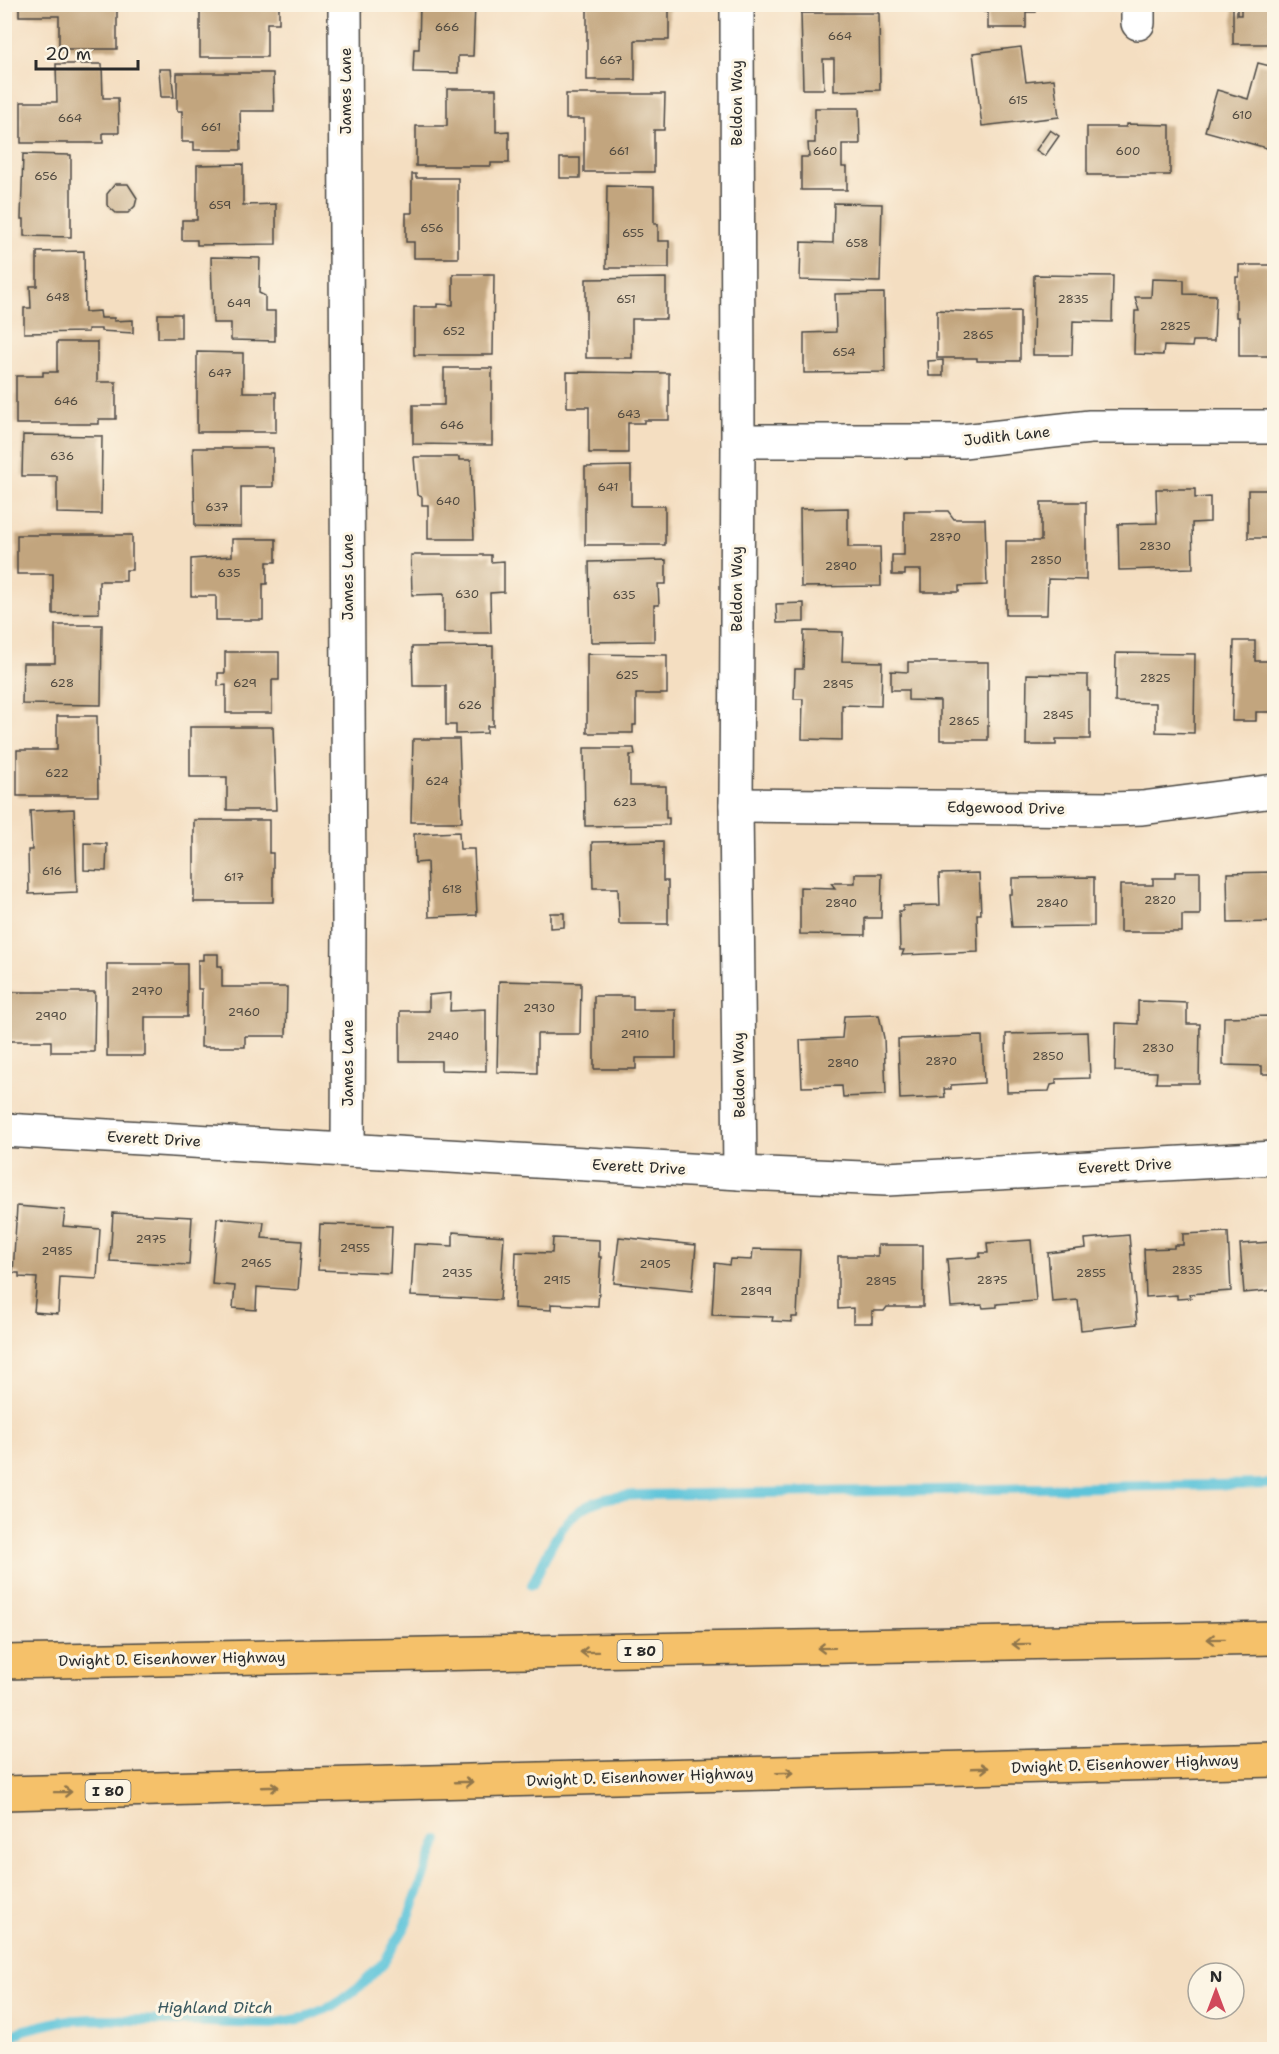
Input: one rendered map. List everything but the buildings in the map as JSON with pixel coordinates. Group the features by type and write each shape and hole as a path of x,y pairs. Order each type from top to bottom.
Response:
{"highway":[{"name":"Dwight D. Eisenhower Highway","path":"4,1662 1275,1638"},
{"name":"Dwight D. Eisenhower Highway","path":"4,1793 1275,1760"}],"street":[{"name":"James Lane","path":"345,4 348,1150"},
{"name":"Beldon Way","path":"737,4 736,805 740,1173"},
{"name":"Judith Lane","path":"738,441 963,441 1090,427 1275,427"},
{"name":"Edgewood Drive","path":"736,805 1112,809 1142,808 1275,791"},
{"name":"Everett Drive","path":"4,1130 740,1173 886,1179 1275,1158"}],"waterway":[{"path":"532,1585 551,1545 567,1522 590,1504 617,1497 1274,1484"},
{"name":"Highland Ditch","path":"4,2041 24,2030 61,2021 97,2019 271,2024 304,2018 335,2005 364,1983 384,1962 404,1929 438,1840"}]}
